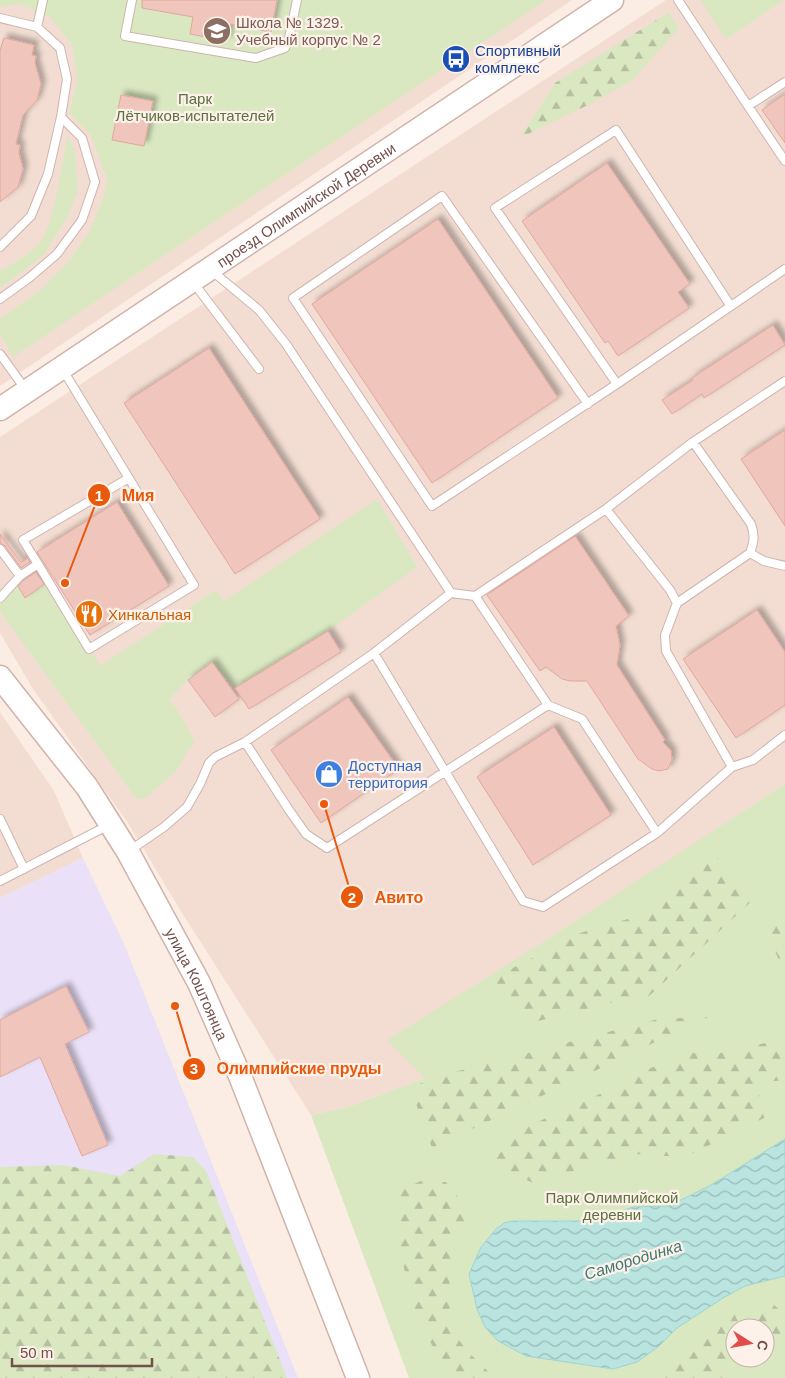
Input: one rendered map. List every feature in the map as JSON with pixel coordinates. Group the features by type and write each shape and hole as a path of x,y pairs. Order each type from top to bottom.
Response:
{"street":[{"name":"проезд Олимпийской Деревни","path":"0,409 612,0"},
{"name":"улица Коштоянца","path":"0,677 87,787 128,852 199,982 216,1019 358,1378"}],"lane":[{"path":"37,27 43,0"},
{"path":"132,0 124,36 256,58 285,48 290,38 297,0"},
{"path":"678,0 785,161"},
{"path":"0,18 37,27 60,48 67,80 48,174 31,216 0,247"},
{"path":"748,106 785,82"},
{"path":"0,299 57,254 82,220 94,182 82,138 61,117"},
{"path":"617,384 495,208 616,130 730,305"},
{"path":"588,404 442,196 292,298 432,506 588,404 785,269"},
{"path":"200,274 260,369"},
{"path":"200,274 259,310 286,344 451,593"},
{"path":"0,354 27,391"},
{"path":"62,367 194,585 89,649 23,540 129,478"},
{"path":"128,852 164,828 187,807 209,763 215,757 245,742 374,653 451,593 476,596 606,509 693,442 785,381"},
{"path":"693,442 751,524 755,534 754,542 750,553 677,603 665,635 666,651 732,767"},
{"path":"606,509 670,590 677,603"},
{"path":"0,549 20,576"},
{"path":"750,553 764,561 785,566"},
{"path":"0,598 20,576 38,564"},
{"path":"476,596 548,705 582,719 657,833"},
{"path":"374,653 523,901 543,907 657,833 732,767 753,760 785,735"},
{"path":"245,742 306,834 327,848 548,705"},
{"path":"0,819 24,869"},
{"path":"0,881 110,824"}],"shaded area":[{"name":"Парк Лётчиков-испытателей","path":"0,0 572,0 0,386"},
{"path":"666,0 785,0 785,898 425,1078 348,1107 311,1115 182,913 128,823 33,689 0,633 0,437"},
{"path":"0,712 54,791 83,858 0,898"},
{"path":"83,858 124,944 298,1378 0,1378 0,898"}],"green space":[{"name":"Парк Лётчиков-испытателей","path":"0,0 546,0 13,357 0,334 0,319 39,291 68,262 90,231 105,193 107,179 91,135 69,113 77,81 73,46 50,17 19,4 0,7"},
{"path":"700,0 784,0 726,39"},
{"path":"669,12 679,28 633,80 592,103 520,138 555,83"},
{"path":"68,136 75,152 78,190 67,218 43,256 0,288 0,271 32,250 41,241 46,232 54,206"},
{"path":"377,499 417,567 328,631 235,688 212,663 188,680 169,700 177,709 195,742 188,750 176,772 144,799 135,798 0,612 0,598 38,564 100,666 216,590 224,601"},
{"name":"Парк Олимпийской деревни","path":"785,784 785,1378 409,1378 311,1115 348,1107 425,1078 387,1040 537,946"},
{"path":"710,849 753,900 648,997 610,1003 526,1024 488,981 580,933 638,916"},
{"path":"785,912 785,961 780,962 763,927"},
{"path":"708,1017 432,1148 410,1087 458,1071 658,1019"},
{"path":"785,1038 785,1080 754,1083 768,1116 685,1157 632,1154 533,1183 501,1168 491,1148 524,1128 602,1093 640,1072 690,1053 724,1053"},
{"path":"154,1154 193,1157 206,1171 287,1378 0,1378 0,1167 63,1165 120,1176"},
{"path":"423,1180 446,1182 458,1197 465,1210 466,1218 456,1244 451,1268 450,1315 459,1340 474,1358 496,1378 450,1378 417,1318 396,1237 398,1191"},
{"path":"771,1302 785,1315 785,1354 781,1357 775,1349 775,1318 753,1318 750,1313"},
{"path":"733,1311 736,1318 725,1318"},
{"path":"725,1318 725,1365 720,1373 731,1378 660,1378"}],"water":[{"name":"Самородинка","path":"785,1139 785,1276 745,1286 677,1328 658,1347 637,1362 613,1369 526,1356 498,1341 485,1327 477,1309 469,1274 481,1247 496,1229 504,1223 512,1221 593,1221 633,1207 669,1206 711,1185"}],"building":[{"path":"142,0 277,0 271,32 230,24 227,41 190,34 193,17 142,8"},
{"path":"4,38 34,45 32,55 36,56 35,63 41,84 37,100 23,115 16,144 20,145 19,153 23,169 18,187 0,202 0,50"},
{"path":"785,94 785,143 762,110"},
{"path":"121,95 153,101 144,146 112,140"},
{"path":"607,163 690,284 678,292 689,308 618,356 608,341 605,343 522,221"},
{"path":"438,219 558,398 432,483 312,304"},
{"path":"773,325 785,345 704,398 702,394 672,414 662,400"},
{"path":"209,348 320,519 235,574 124,403"},
{"path":"785,430 785,526 741,459"},
{"path":"117,502 169,586 90,635 37,552"},
{"path":"0,534 21,562 28,558 30,562 21,568 5,546 0,543"},
{"path":"575,536 629,616 616,626 620,645 617,665 665,740 663,742 671,751 672,760 668,769 659,771 652,769 638,759 587,681 562,679 546,667 540,671 487,595"},
{"path":"36,572 44,584 25,598 18,586"},
{"path":"757,610 785,652 785,705 736,738 683,659"},
{"path":"328,631 341,652 249,709 235,688"},
{"path":"212,662 239,699 215,717 188,680"},
{"path":"348,697 399,769 321,823 271,750"},
{"path":"554,727 611,815 533,865 477,777"},
{"path":"66,986 89,1032 65,1044 108,1145 82,1156 40,1057 0,1077 0,1020"}],"place":[{"name":"Школа № 1329. Учебный корпус № 2","path":"217,31"},
{"name":"Спортивный комплекс","path":"456,59"},
{"name":"Мия","path":"65,583"},
{"name":"Хинкальная","path":"89,614"},
{"name":"Доступная территория","path":"329,774"},
{"name":"Авито","path":"324,804"},
{"name":"Олимпийские пруды","path":"175,1006"}]}
